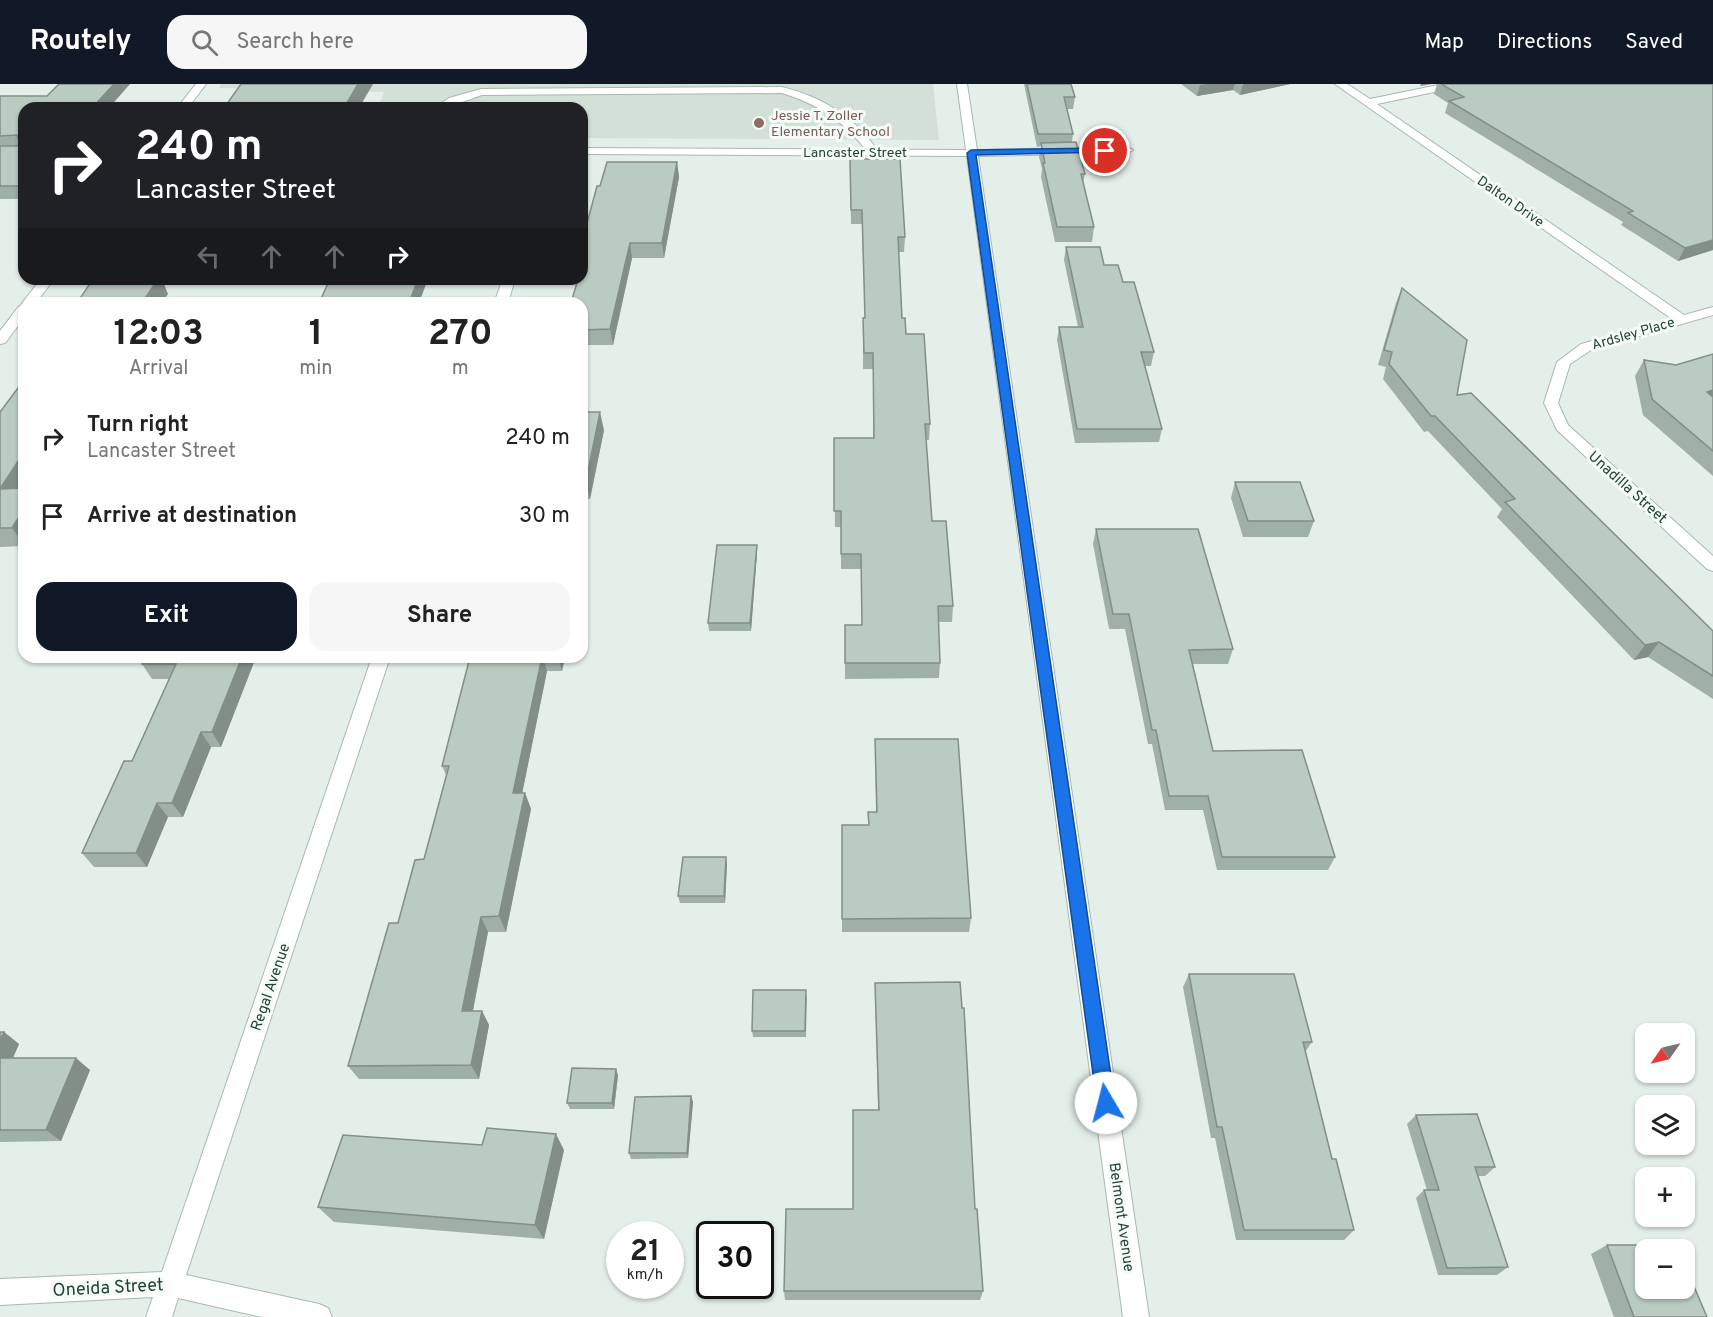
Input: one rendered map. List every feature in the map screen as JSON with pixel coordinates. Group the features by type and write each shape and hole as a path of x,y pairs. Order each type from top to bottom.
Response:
{"street":[{"path":"187,102 201,84"},
{"name":"Belmont Avenue","path":"962,84 1136,1317"},
{"name":"Dalton Drive","path":"1340,84 1681,319"},
{"path":"1368,103 1458,84"},
{"path":"450,102 481,92 782,90 807,96 839,116 862,134 873,152"},
{"name":"Lancaster Street","path":"588,151 971,153 1127,150"},
{"path":"34,297 43,285"},
{"name":"Ardsley Place","path":"1551,403 1564,362 1586,347 1713,311"},
{"path":"0,340 18,317"},
{"name":"Unadilla Street","path":"1551,403 1562,427 1713,565"},
{"name":"Regal Avenue","path":"159,1317 379,663"},
{"name":"Oneida Street","path":"0,1292 170,1284 320,1317"}],"shaded area":[{"name":"Jessie T. Zoller Elementary School","path":"221,84 933,84 939,140 588,138 588,102 380,102 384,92 219,88"}],"building":[{"path":"59,84 114,84 98,102 18,102 18,138 17,135 0,136 0,96 47,96"},
{"path":"241,84 358,84 348,102 228,102"},
{"path":"1027,84 1071,84 1075,97 1064,97 1073,134 1038,134"},
{"path":"1441,84 1713,84 1713,240 1685,248 1628,213 1633,211 1449,101 1464,97"},
{"path":"1076,142 1085,174 1081,174 1094,227 1057,227 1041,143"},
{"path":"0,146 17,146 18,186 0,186"},
{"path":"850,159 900,159 905,237 898,237 902,318 905,318 906,334 924,334 930,424 925,424 932,521 946,521 953,606 938,606 940,663 845,663 845,625 862,625 861,554 841,554 841,511 834,511 834,438 874,438 873,353 864,353 862,210 851,210"},
{"path":"607,162 677,162 662,243 630,243 610,329 588,330 588,297 573,297 576,285 588,285 588,220 597,186 600,186"},
{"path":"1066,247 1100,247 1104,265 1118,265 1123,282 1134,282 1154,352 1141,352 1162,429 1077,429 1059,327 1083,327"},
{"path":"89,285 154,285 146,297 81,297"},
{"path":"327,285 416,285 411,297 322,297"},
{"path":"1402,288 1467,340 1457,395 1471,393 1713,631 1713,676 1659,642 1645,645 1505,502 1515,499 1435,416 1431,416 1389,364 1392,352 1384,350"},
{"path":"1713,354 1713,390 1707,392 1713,397 1713,451 1652,399 1644,360 1676,365"},
{"path":"18,388 18,461 0,489 0,412"},
{"path":"588,412 600,412 588,471"},
{"path":"1235,482 1300,482 1314,521 1248,521"},
{"path":"18,488 18,518 12,528 0,528 0,489"},
{"path":"1096,529 1198,529 1233,649 1189,650 1213,751 1302,750 1335,857 1222,857 1208,796 1169,796 1156,730 1152,730 1129,614 1113,614"},
{"path":"717,545 757,545 750,623 708,623"},
{"path":"240,663 212,732 201,732 172,803 157,803 136,853 82,853 124,761 132,761 176,664 142,664"},
{"path":"468,663 541,663 513,793 525,793 499,916 481,917 462,1011 482,1011 471,1065 348,1066 389,923 398,923 415,860 424,859 449,766 442,766"},
{"path":"875,739 958,739 971,918 842,919 842,825 869,825 868,812 877,812"},
{"path":"683,857 726,857 724,896 678,896"},
{"path":"1189,974 1294,974 1312,1042 1303,1042 1332,1159 1336,1159 1354,1230 1244,1230 1222,1127 1217,1127"},
{"path":"960,982 962,1008 964,1008 975,1209 977,1209 983,1291 784,1291 786,1209 853,1209 853,1110 879,1110 875,983"},
{"path":"753,990 806,990 805,1031 752,1031"},
{"path":"0,1058 76,1058 46,1130 0,1130"},
{"path":"572,1068 616,1069 612,1103 567,1103"},
{"path":"691,1096 687,1153 629,1153 635,1097"},
{"path":"1477,1114 1495,1167 1475,1167 1508,1267 1447,1268 1424,1190 1439,1190 1416,1115"},
{"path":"487,1128 556,1134 535,1225 318,1207 343,1135 482,1145"},
{"path":"1607,1245 1635,1245 1635,1299 1695,1299 1695,1289 1707,1317 1634,1317"}],"place":[{"name":"Jessie T. Zoller Elementary School","path":"759,123"}],"route":[{"path":"1105,151 971,153 1106,1103"}]}
